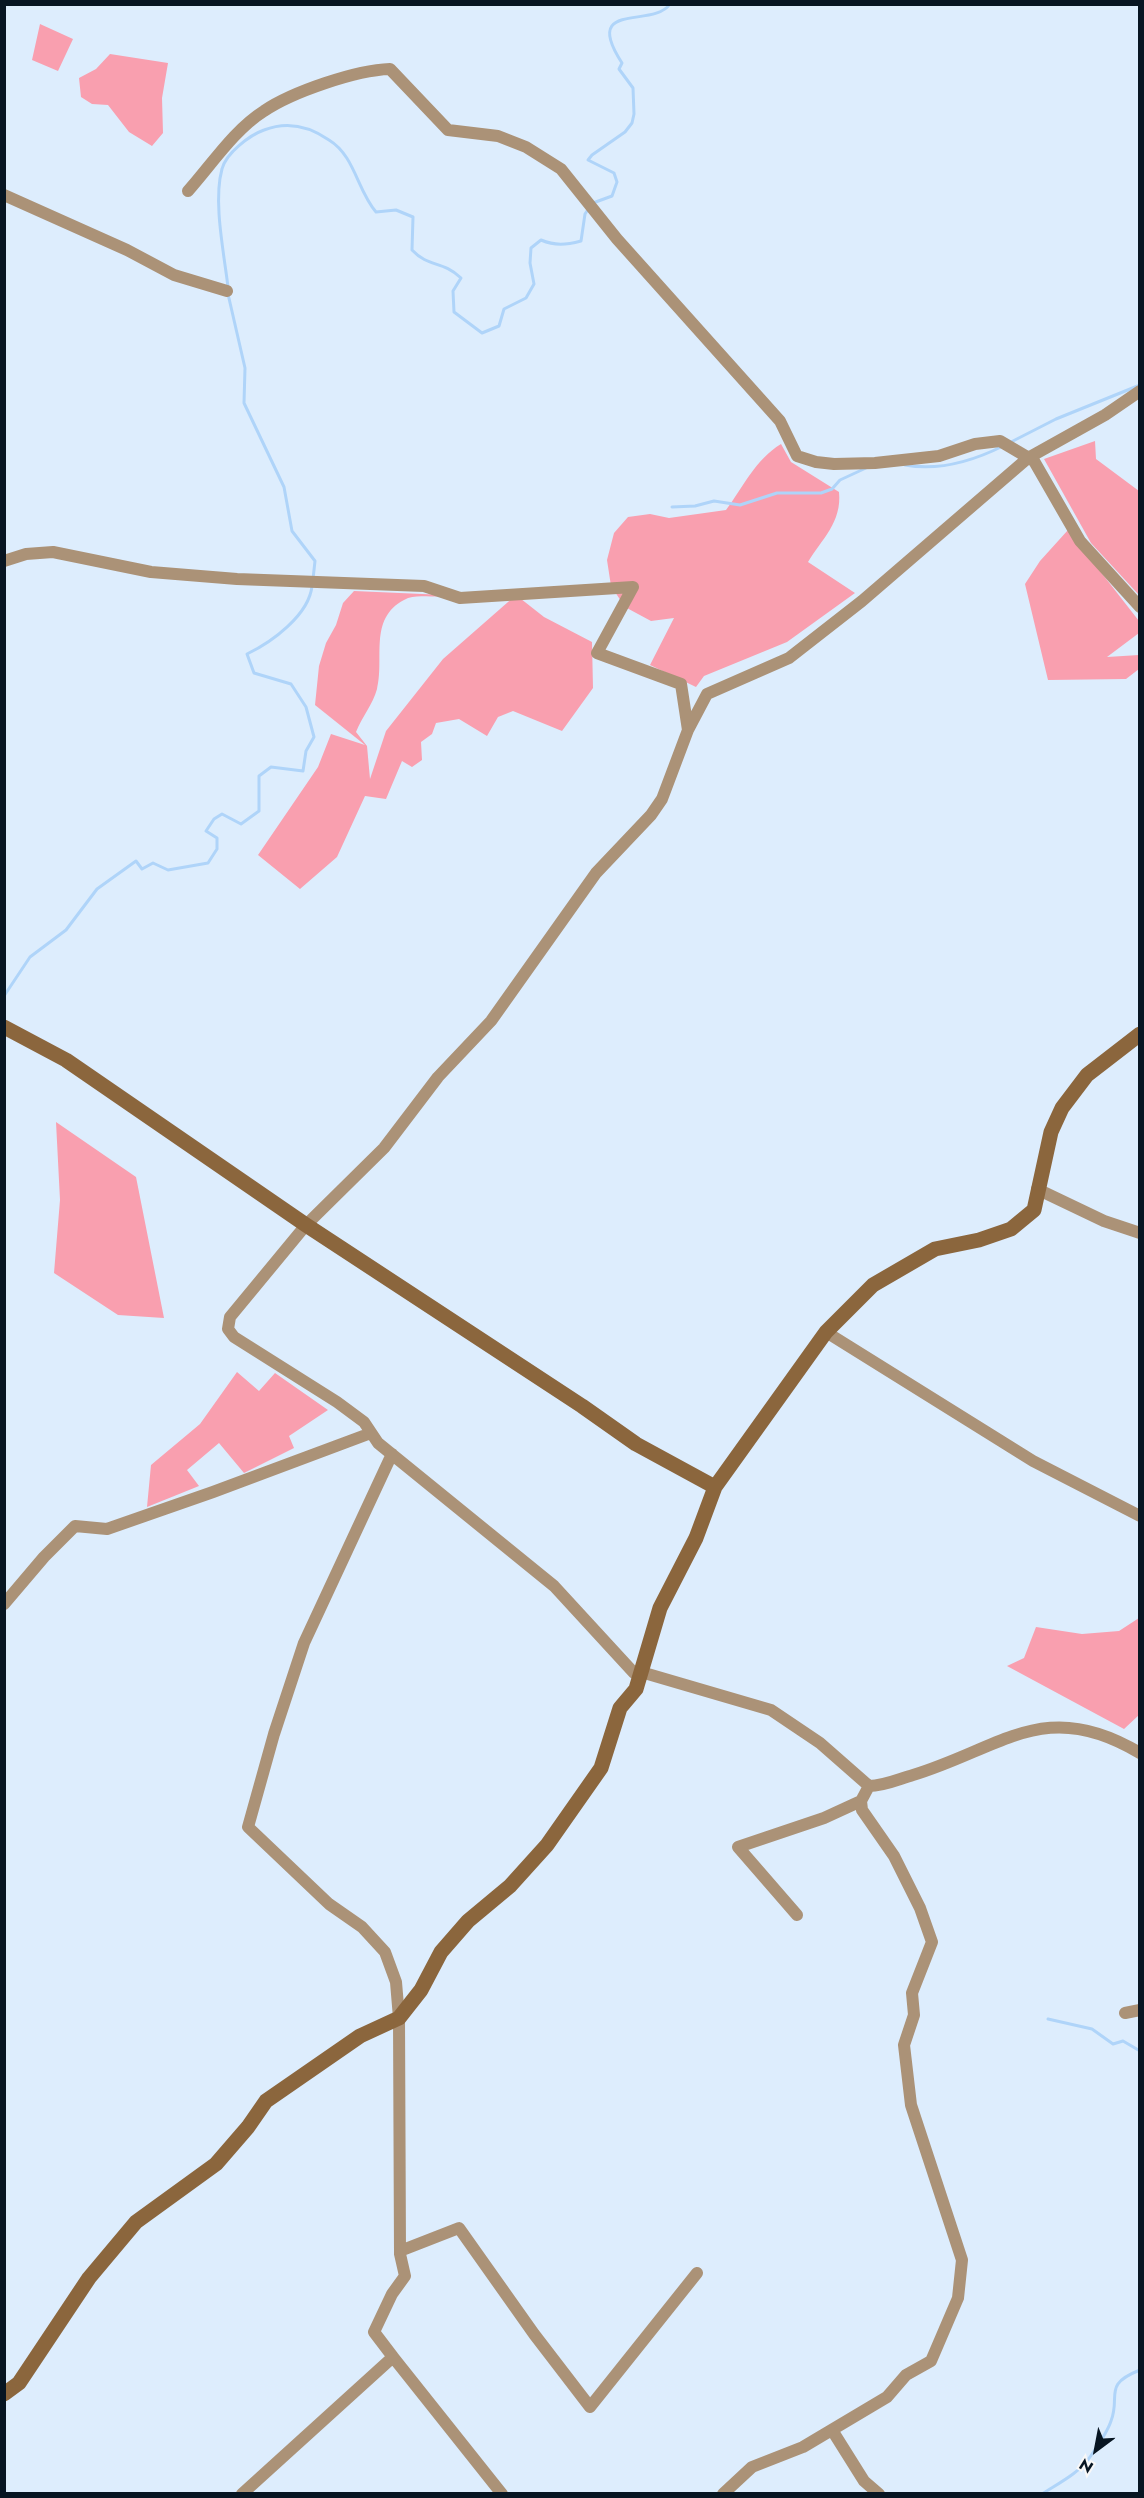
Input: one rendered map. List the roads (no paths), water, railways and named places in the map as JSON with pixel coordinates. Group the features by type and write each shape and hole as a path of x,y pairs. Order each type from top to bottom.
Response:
{"street":[{"path":"188,191 237,135 264,111 367,70 390,69 448,130 498,136 526,147 561,169 617,239 780,421 798,456 816,462 834,464 875,463 939,456 975,444 1000,441 1034,462 1080,541 1140,607"},
{"path":"4,195 127,250 174,275 227,291"},
{"path":"869,1786 820,1743 771,1710 641,1672 634,1673 554,1586 392,1454 371,1433 364,1422 337,1402 234,1337 228,1329 230,1317 306,1225 384,1148 438,1077 491,1021 596,873 651,815 662,799 688,730 707,694 789,658 817,638 1028,458 1105,415 1140,392"},
{"path":"4,561 26,554 53,552 152,572 237,579 424,586 460,598 633,587 597,653 681,684 688,730"},
{"path":"4,1028 66,1060 306,1225 582,1406 636,1444 715,1486"},
{"path":"4,2394 19,2383 89,2278 136,2222 216,2164 248,2127 266,2101 360,2036 399,2018 421,1990 441,1952 468,1921 510,1886 547,1845 601,1768 620,1708 636,1689 660,1608 696,1538 715,1486 826,1332 873,1285 934,1249 979,1240 1011,1229 1034,1210 1051,1132 1062,1108 1087,1075 1140,1034"},
{"path":"1037,1189 1104,1221 1140,1233"},
{"path":"826,1332 1033,1461 1140,1516"},
{"path":"4,1604 44,1557 75,1526 107,1529 371,1433"},
{"path":"392,1454 304,1643 274,1734 248,1827 329,1904 362,1927 385,1952 396,1982 399,2018 400,2251 405,2276 392,2294 374,2332 502,2493"},
{"path":"723,2493 752,2467 803,2447 887,2397 906,2375 931,2361 958,2298 962,2260 911,2104 904,2045 914,2015 912,1993 932,1942 920,1908 894,1856 862,1810 861,1801 869,1786 933,1769 1009,1735 1068,1725 1116,1738 1140,1753"},
{"path":"797,1915 738,1847 824,1818 861,1801"},
{"path":"1125,2013 1140,2010"},
{"path":"400,2251 459,2229 534,2334 590,2407 697,2273"},
{"path":"242,2493 393,2357"},
{"path":"832,2430 864,2481 879,2493"}],"waterway":[{"path":"593,203 612,196 617,182 614,173 588,160 625,132 632,123 634,114 633,88 619,69 622,63 612,43 610,31 615,23 624,19 650,15 670,4"},
{"path":"228,287 219,211 222,169 228,157 239,145 258,132 273,127 298,126 314,131 329,140 345,155 364,194 376,212 396,210 413,217 412,250 418,256 454,272 461,278 453,291 454,312 482,333 499,326 504,309 526,298 534,284 530,263 531,248 541,240 561,244 581,241 585,214 589,208"},
{"path":"228,294 245,368 244,403 284,487 292,531 315,561 313,579"},
{"path":"1011,442 1056,419 1140,385"},
{"path":"905,465 943,466 980,456 1003,446"},
{"path":"672,507 695,506 714,501 740,505 777,493 821,493 832,489 840,480 866,468"},
{"path":"4,996 30,957 66,930 97,889 136,861 142,869 153,863 168,870 208,863 217,849 217,838 206,831 214,819 222,814 241,824 259,811 259,776 271,767 303,771 306,751 314,737 306,707 291,684 254,673 247,654 278,635 297,617 309,597 312,586"},
{"path":"1048,2019 1092,2029 1113,2044 1123,2041 1140,2051"},
{"path":"1042,2494 1074,2473 1090,2457 1111,2421 1117,2386 1128,2375 1140,2370"}]}
